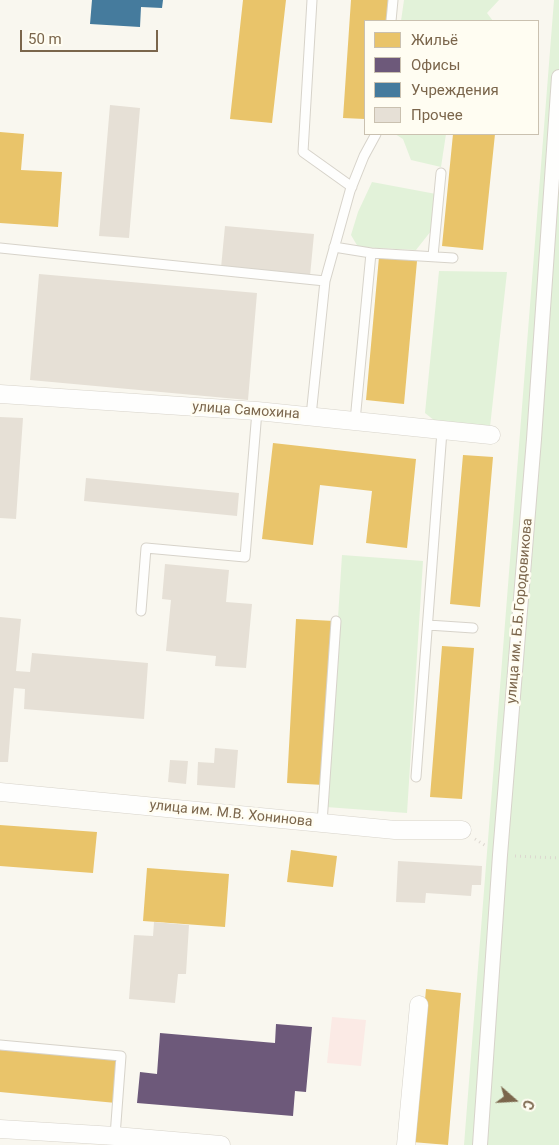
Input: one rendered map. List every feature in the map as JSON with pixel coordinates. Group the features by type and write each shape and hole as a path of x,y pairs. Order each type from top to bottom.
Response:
{"street":[{"name":"улица им. Б.Б.Городовикова","path":"480,1145 501,838 534,439 559,77"},
{"name":"улица Самохина","path":"0,394 257,411 491,435"},
{"name":"улица им. М.В. Хонинова","path":"0,792 395,830 462,830"},
{"path":"406,1145 419,1005"},
{"path":"0,1129 221,1145"}],"lane":[{"path":"312,0 303,152 352,186"},
{"path":"391,20 393,0"},
{"path":"311,416 325,281 352,186 364,156 375,135"},
{"path":"433,256 441,172"},
{"path":"334,247 372,253 453,258"},
{"path":"0,248 325,281"},
{"path":"355,421 372,253"},
{"path":"141,611 146,548 245,557 257,411"},
{"path":"416,777 442,431"},
{"path":"322,823 336,621"},
{"path":"428,625 473,628"},
{"path":"0,1045 121,1056 115,1136"}],"shaded area":[{"path":"332,1017 366,1020 361,1066 327,1063"}],"green space":[{"path":"404,0 499,0 487,13 492,20 401,20"},
{"path":"554,0 559,0 559,1145 464,1145"},
{"path":"397,135 446,135 441,167 411,160 403,139"},
{"path":"372,182 436,194 431,231 416,250 358,247 351,235 358,212"},
{"path":"439,271 507,272 490,427 435,421 425,413"},
{"path":"342,555 423,561 407,813 326,807"}],"building: Жильё":[{"path":"243,0 286,0 272,123 230,119"},
{"path":"351,0 388,0 387,20 364,20 364,119 343,118"},
{"path":"0,132 24,134 21,170 62,172 58,227 0,223"},
{"path":"453,135 495,135 483,250 442,246"},
{"path":"379,257 417,261 404,404 366,400"},
{"path":"273,443 416,459 407,548 366,543 372,491 320,485 313,545 262,539"},
{"path":"463,455 493,457 480,607 450,604"},
{"path":"296,619 334,621 324,785 287,783"},
{"path":"442,646 474,648 462,799 430,797"},
{"path":"0,825 97,832 93,873 0,866"},
{"path":"291,850 337,856 333,887 287,882"},
{"path":"147,868 229,874 225,927 143,921"},
{"path":"426,989 461,993 448,1145 412,1142"},
{"path":"0,1050 119,1060 116,1103 0,1092"}],"building: Офисы":[{"path":"276,1024 312,1027 306,1092 295,1091 293,1116 137,1103 140,1072 157,1074 160,1033 275,1043"}],"building: Учреждения":[{"path":"92,0 163,0 162,8 141,7 140,27 90,24"}],"building: Прочее":[{"path":"110,105 140,108 129,238 99,236"},
{"path":"225,226 314,234 310,276 221,268"},
{"path":"39,274 257,293 248,400 30,380"},
{"path":"0,417 23,418 16,519 0,518"},
{"path":"86,478 239,493 237,516 84,501"},
{"path":"165,564 229,570 226,602 252,604 246,668 215,666 216,656 166,651 171,600 162,599"},
{"path":"0,617 21,619 16,671 30,672 32,653 148,663 144,719 24,709 25,689 14,688 8,762 0,762"},
{"path":"215,748 238,750 235,788 197,785 198,762 214,763"},
{"path":"170,760 188,761 186,784 168,782"},
{"path":"398,861 482,866 481,885 472,885 471,896 426,893 425,903 396,902"},
{"path":"154,922 189,925 186,974 178,974 175,1003 129,999 134,935 153,936"}]}
